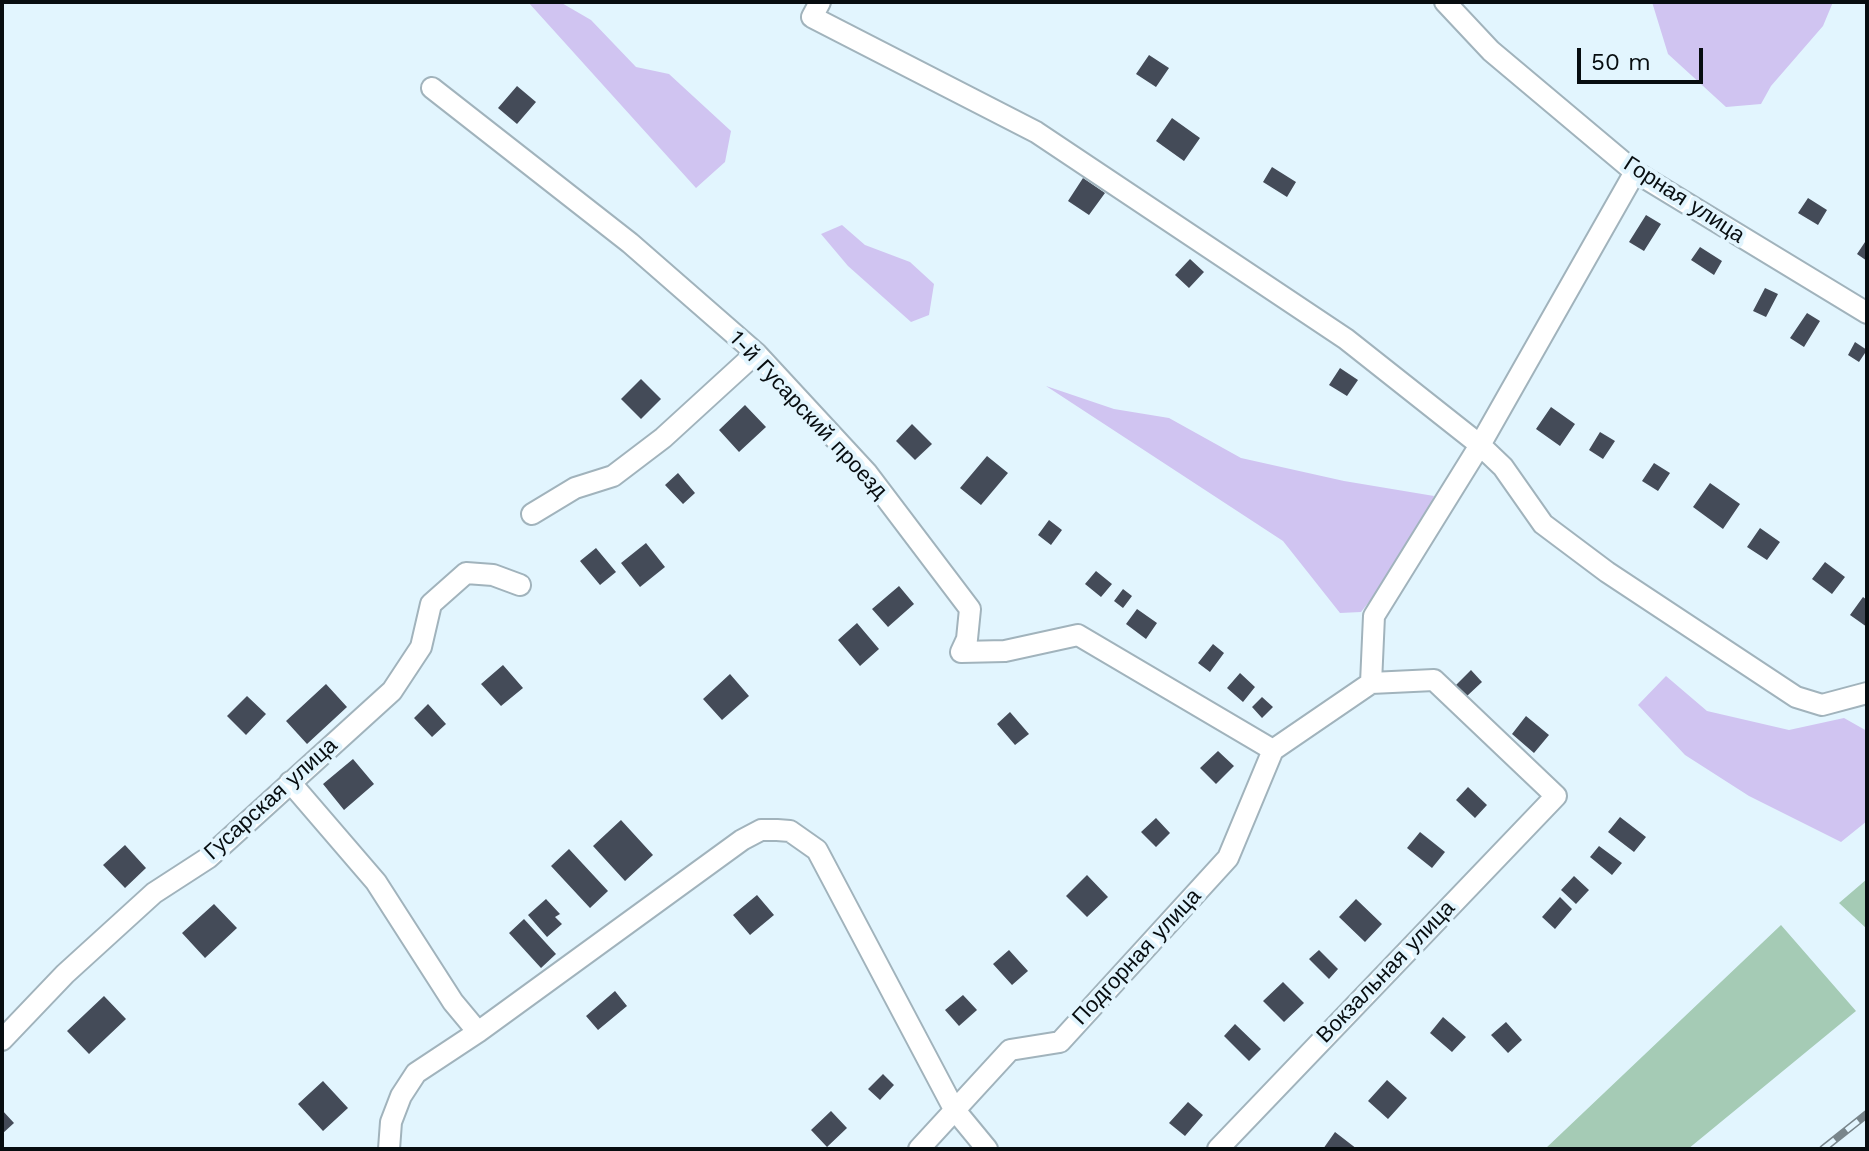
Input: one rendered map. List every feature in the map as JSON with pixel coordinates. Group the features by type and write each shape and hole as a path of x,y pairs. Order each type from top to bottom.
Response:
{"street":[{"path":"820,2 812,17 1036,132 1346,339 1480,445 1503,467 1543,524 1607,572 1796,697 1822,705 1867,693"},
{"name":"Горная улица","path":"1445,2 1491,51 1635,172 1867,313"},
{"name":"1-й Гусарский проезд","path":"432,88 630,243 756,353 867,473 970,609 967,639 961,652 1005,651 1078,635 1273,750"},
{"path":"1273,750 1371,683 1374,616 1480,445 1635,172"},
{"path":"532,514 575,488 613,476 663,438 756,353"},
{"name":"Гусарская улица","path":"2,1040 65,974 154,893 208,858 392,691 421,647 431,604 466,573 493,575 520,585"},
{"name":"Вокзальная улица","path":"1218,1149 1556,796 1434,680 1371,683"},
{"name":"Подгорная улица","path":"919,1149 1010,1050 1060,1042 1228,858 1273,750"},
{"path":"290,782 376,882 453,1002 478,1032"},
{"path":"389,1149 391,1122 401,1096 416,1073 478,1032 742,840 761,830 790,831 817,850 954,1109 987,1149"}],"green space":[{"path":"1867,879 1867,929 1839,903"},
{"path":"1781,925 1856,1011 1688,1149 1545,1149"}],"shaded area":[{"path":"528,2 560,2 591,20 636,67 669,74 731,131 725,162 696,188"},
{"path":"1652,2 1833,2 1823,26 1771,86 1761,104 1726,107 1668,54"},
{"path":"842,225 865,245 910,262 934,284 929,315 911,322 848,266 821,234"},
{"path":"1046,386 1114,409 1169,418 1241,458 1344,481 1434,496 1416,543 1361,612 1340,613 1283,541"},
{"path":"1666,676 1707,711 1789,730 1844,718 1867,731 1867,821 1841,842 1749,796 1685,755 1638,705"}],"building":[{"path":"1149,55 1169,68 1156,87 1136,74"},
{"path":"517,86 536,102 517,124 498,108"},
{"path":"1172,118 1200,138 1184,161 1156,141"},
{"path":"1272,167 1296,182 1287,197 1263,182"},
{"path":"1083,178 1105,193 1089,215 1068,201"},
{"path":"1808,198 1827,210 1818,225 1798,213"},
{"path":"1646,215 1661,224 1644,251 1629,242"},
{"path":"1867,239 1867,261 1857,254"},
{"path":"1700,247 1722,261 1714,275 1691,260"},
{"path":"1190,259 1204,272 1189,288 1175,275"},
{"path":"1765,288 1778,294 1766,317 1753,311"},
{"path":"1807,313 1820,321 1804,347 1790,338"},
{"path":"1855,342 1867,350 1859,362 1848,355"},
{"path":"1340,368 1358,380 1347,396 1329,385"},
{"path":"641,379 661,399 641,419 621,399"},
{"path":"745,405 766,427 739,452 719,430"},
{"path":"1551,407 1575,424 1560,446 1536,429"},
{"path":"912,424 932,444 915,460 896,441"},
{"path":"1600,432 1615,441 1603,459 1589,450"},
{"path":"987,456 1008,473 981,505 960,488"},
{"path":"1654,463 1670,473 1658,491 1642,481"},
{"path":"678,473 695,493 683,504 665,485"},
{"path":"1710,483 1740,504 1723,529 1693,507"},
{"path":"1049,520 1062,530 1051,545 1038,535"},
{"path":"1760,528 1780,542 1767,560 1747,547"},
{"path":"646,543 665,567 640,587 621,563"},
{"path":"596,548 616,572 600,585 580,561"},
{"path":"1825,562 1845,577 1832,594 1812,579"},
{"path":"1096,571 1112,584 1101,597 1085,584"},
{"path":"899,586 914,604 888,627 872,609"},
{"path":"1123,589 1132,596 1123,608 1114,601"},
{"path":"1863,597 1867,600 1867,627 1850,615"},
{"path":"1137,609 1157,623 1146,639 1126,624"},
{"path":"857,623 879,649 860,666 838,640"},
{"path":"1213,644 1224,653 1210,672 1198,663"},
{"path":"503,665 523,688 501,706 481,684"},
{"path":"1471,670 1482,682 1467,696 1456,685"},
{"path":"1240,673 1255,687 1243,702 1227,688"},
{"path":"730,674 749,696 722,720 703,699"},
{"path":"326,684 347,707 307,744 286,721"},
{"path":"247,696 266,714 246,735 227,716"},
{"path":"1262,697 1273,707 1262,718 1252,707"},
{"path":"428,704 446,724 432,737 414,718"},
{"path":"1010,712 1029,734 1015,745 997,724"},
{"path":"1526,716 1549,735 1534,753 1512,734"},
{"path":"1218,751 1234,766 1216,784 1200,768"},
{"path":"353,759 374,784 344,810 323,784"},
{"path":"1468,787 1487,805 1475,818 1456,800"},
{"path":"1620,817 1646,837 1634,852 1608,832"},
{"path":"1156,818 1170,833 1156,847 1141,832"},
{"path":"621,820 653,855 625,881 593,846"},
{"path":"1420,832 1445,852 1432,868 1407,848"},
{"path":"125,845 146,868 125,888 103,865"},
{"path":"1599,846 1622,863 1612,875 1590,857"},
{"path":"569,849 608,891 590,908 551,866"},
{"path":"1087,875 1108,897 1087,917 1066,896"},
{"path":"1574,876 1589,890 1576,904 1561,890"},
{"path":"757,895 774,915 750,935 733,915"},
{"path":"1560,897 1572,909 1555,929 1542,917"},
{"path":"546,899 560,914 555,917 562,924 547,937 528,915"},
{"path":"1356,899 1382,924 1365,942 1339,917"},
{"path":"214,904 237,928 205,958 182,933"},
{"path":"524,919 556,954 541,968 509,933"},
{"path":"1009,950 1028,971 1012,985 993,964"},
{"path":"1319,950 1338,969 1329,979 1309,959"},
{"path":"1283,982 1304,1003 1284,1022 1263,1001"},
{"path":"615,991 627,1006 598,1030 586,1016"},
{"path":"963,995 977,1010 959,1026 945,1010"},
{"path":"104,996 126,1019 89,1054 67,1031"},
{"path":"1443,1017 1466,1037 1452,1052 1430,1033"},
{"path":"1506,1022 1522,1040 1508,1053 1491,1035"},
{"path":"1235,1024 1261,1049 1249,1061 1224,1036"},
{"path":"883,1074 894,1085 880,1100 868,1089"},
{"path":"1387,1080 1407,1098 1388,1119 1368,1101"},
{"path":"323,1081 348,1108 323,1131 298,1104"},
{"path":"1188,1102 1203,1115 1185,1136 1169,1123"},
{"path":"2,1110 14,1123 2,1134"},
{"path":"831,1111 847,1128 827,1147 811,1130"},
{"path":"1335,1132 1357,1149 1323,1149"}],"railway":[{"path":"1823,1149 1867,1114"}]}
